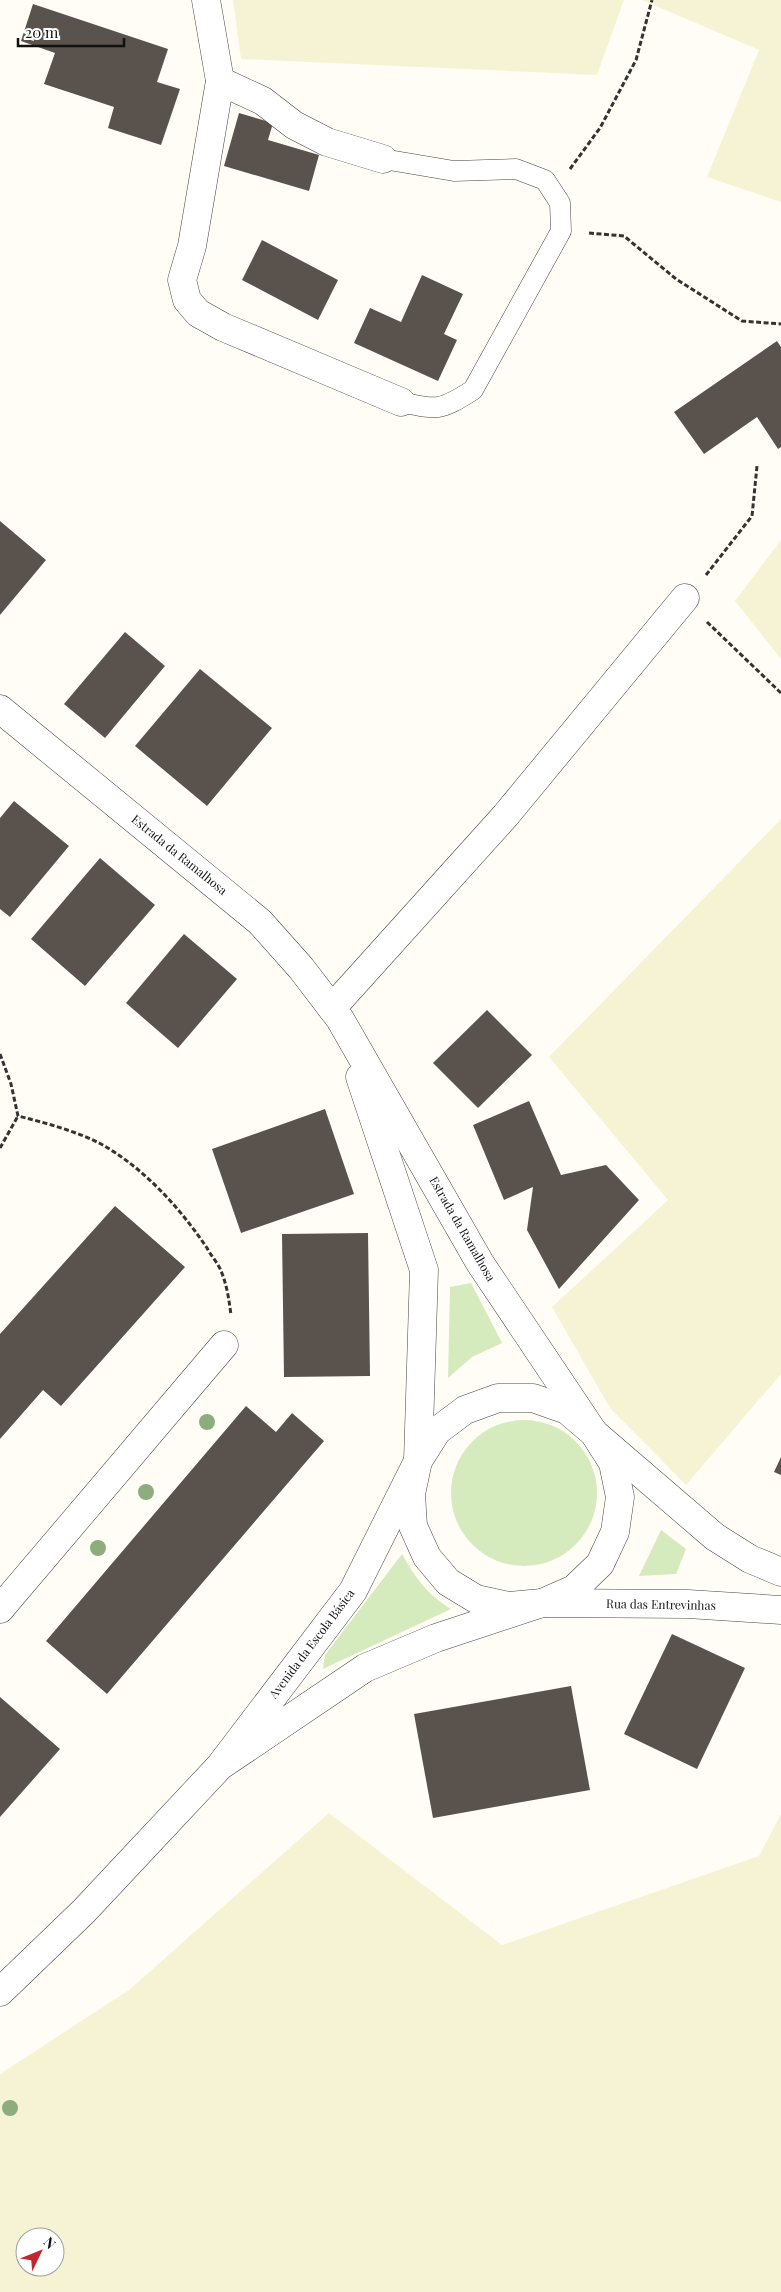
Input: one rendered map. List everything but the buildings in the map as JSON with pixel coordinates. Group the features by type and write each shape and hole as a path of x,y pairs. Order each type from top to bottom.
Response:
{"street":[{"path":"206,0 220,82 192,246 182,280 187,300 198,313 223,327 401,402"},
{"path":"220,82 263,101 294,125 327,142 382,159"},
{"path":"336,1014 506,815 685,598"},
{"name":"Estrada da Ramalhosa","path":"0,709 260,922 302,968 336,1014 480,1263 594,1433"},
{"name":"Estrada da Ramalhosa","path":"336,1014 424,1270 418,1461"},
{"path":"0,1609 224,1345"},
{"name":"Avenida da Escola Básica","path":"0,1992 84,1911 220,1766 353,1591 418,1461 437,1431 464,1410 498,1398 533,1398 567,1410 594,1433 613,1463 620,1497 615,1532 600,1564 574,1589 542,1603 436,1638 365,1668 220,1766"},
{"path":"594,1433 715,1537 750,1559 781,1572"},
{"name":"Avenida da Escola Básica","path":"418,1461 410,1494 413,1526 427,1557 448,1582 476,1599 509,1606 542,1603"},
{"name":"Rua das Entrevinhas","path":"542,1603 688,1604 781,1610"}],"lane":[{"path":"382,159 454,171 516,169 545,180 560,202 561,230 473,390 452,403 433,409 401,402"}],"path":[{"path":"553,192 600,128 619,95 636,60 652,0"},
{"path":"561,230 624,236 676,280 742,322 781,324"},
{"path":"758,466 752,516 733,542 685,598 717,634 781,693"},
{"path":"0,1054 11,1084 18,1116 0,1148"},
{"path":"18,1116 45,1122 100,1144 125,1159 150,1180 200,1238 220,1269 224,1278 232,1316 224,1345"}],"shaded area":[{"path":"233,0 624,0 597,75 241,59"},
{"path":"642,0 781,0 781,202 707,177 759,50"},
{"path":"781,540 781,659 735,601"},
{"path":"781,819 781,1374 686,1485 610,1408 552,1307 668,1200 549,1057"},
{"path":"329,1813 502,1945 759,1856 781,1814 781,2292 0,2292 0,2074 129,1990"}],"green space":[{"path":"471,1283 502,1343 472,1357 448,1378 450,1287"},
{"path":"524,1420 552,1425 576,1441 592,1465 597,1493 592,1521 576,1545 552,1561 524,1566 496,1561 472,1545 456,1521 451,1493 456,1465 472,1441 496,1425"},
{"path":"661,1530 686,1549 676,1574 639,1576"},
{"path":"402,1554 423,1585 435,1598 451,1609 323,1669 325,1655"}]}
